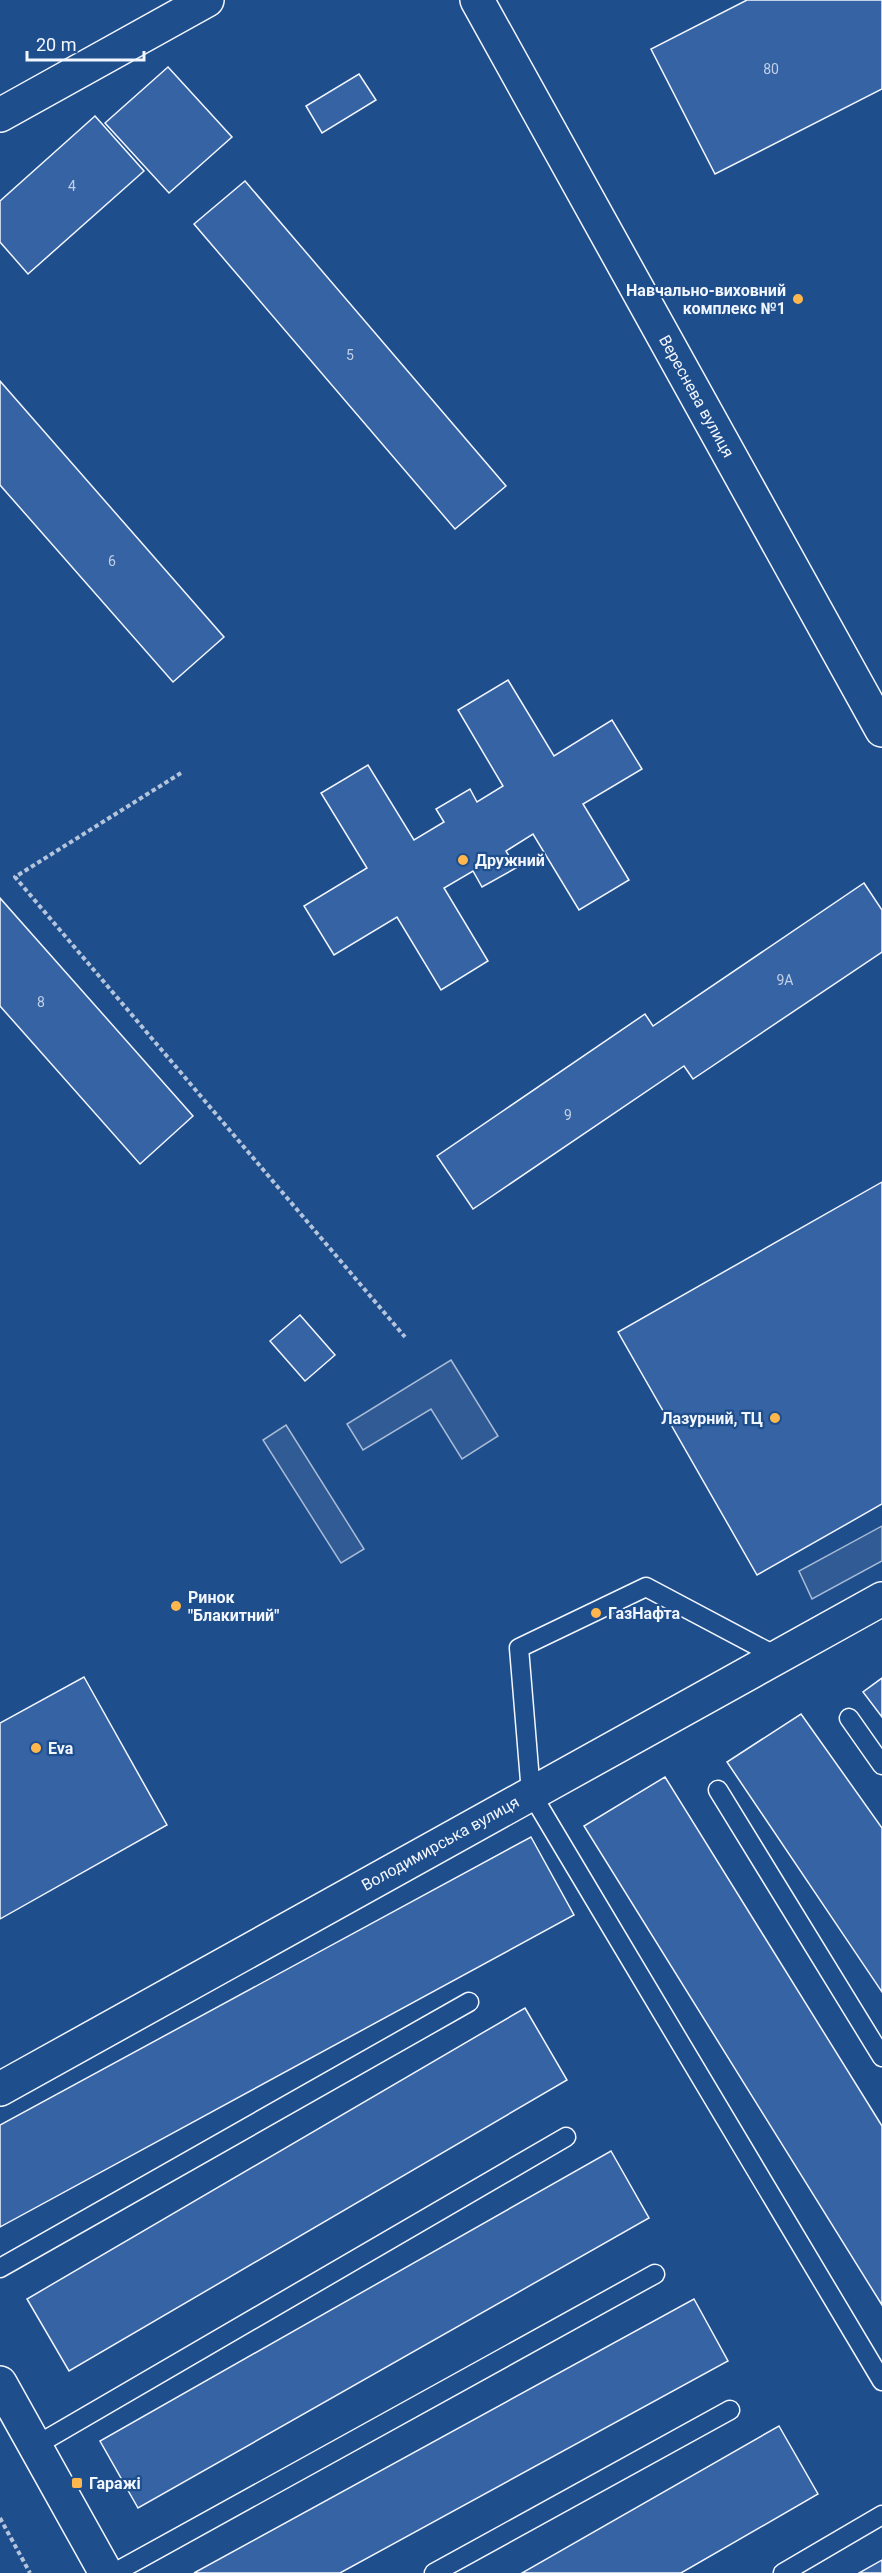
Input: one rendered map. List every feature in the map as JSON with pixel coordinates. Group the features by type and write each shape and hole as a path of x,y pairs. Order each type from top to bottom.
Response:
{"street":[{"path":"0,116 207,0"},
{"name":"Вереснева вулиця","path":"477,0 882,730"},
{"name":"Володимирська вулиця","path":"0,2090 882,1599"},
{"path":"0,2383 105,2573"}],"lane":[{"path":"778,1657 646,1587 519,1648 531,1793 882,2382"},
{"path":"849,1718 882,1764"},
{"path":"718,1790 882,2057"},
{"path":"0,2268 470,2002"},
{"path":"35,2446 566,2138"},
{"path":"114,2573 655,2274"},
{"path":"434,2573 730,2410"},
{"path":"783,2573 882,2515"}],"path":[{"path":"181,773 15,876 405,1337"},
{"path":"0,2518 30,2573"}],"shaded area":[{"path":"451,1360 498,1436 462,1459 431,1409 363,1450 347,1424"},
{"path":"286,1425 364,1549 341,1563 263,1440"},
{"path":"882,1526 882,1561 812,1599 799,1571"}],"building":[{"path":"747,0 882,0 882,89 715,174 651,49"},
{"path":"168,67 232,137 169,193 105,123"},
{"path":"359,74 376,100 322,133 306,106"},
{"path":"95,116 144,171 28,274 0,242 0,201"},
{"path":"245,181 506,486 455,529 194,224"},
{"path":"0,381 224,637 173,682 0,485"},
{"path":"508,680 554,756 612,720 642,769 583,804 629,880 579,910 533,834 506,851 516,868 482,887 473,871 444,888 488,961 441,990 397,917 334,955 304,906 367,868 321,793 368,765 414,840 444,822 436,809 470,789 477,802 503,786 458,710"},
{"path":"864,883 882,910 882,952 693,1079 684,1066 473,1209 437,1156 645,1014 653,1026"},
{"path":"0,898 193,1116 140,1164 0,1006"},
{"name":"Лазурний, ТЦ","path":"882,1182 882,1504 757,1575 618,1332"},
{"path":"300,1315 335,1355 305,1381 270,1341"},
{"path":"84,1677 167,1825 0,1919 0,1723"},
{"path":"882,1678 882,1717 863,1692"},
{"path":"801,1714 882,1828 882,1992 727,1762"},
{"path":"665,1777 882,2126 882,2305 584,1826"},
{"path":"531,1837 574,1915 0,2227 0,2125"},
{"path":"525,2008 567,2080 69,2371 27,2299"},
{"path":"611,2151 649,2218 138,2508 100,2441"},
{"path":"694,2299 728,2361 340,2573 194,2573"},
{"path":"779,2426 818,2494 681,2573 522,2573"},
{"path":"882,2560 882,2573 859,2573"}],"place":[{"name":"Навчально-виховний комплекс №1","path":"798,299"},
{"name":"Дружний","path":"463,860"},
{"name":"Лазурний, ТЦ","path":"775,1418"},
{"name":"Ринок \"Блакитний\"","path":"176,1606"},
{"name":"ГазНафта","path":"596,1613"},
{"name":"Eva","path":"36,1748"},
{"name":"Гаражі","path":"77,2483"}]}
